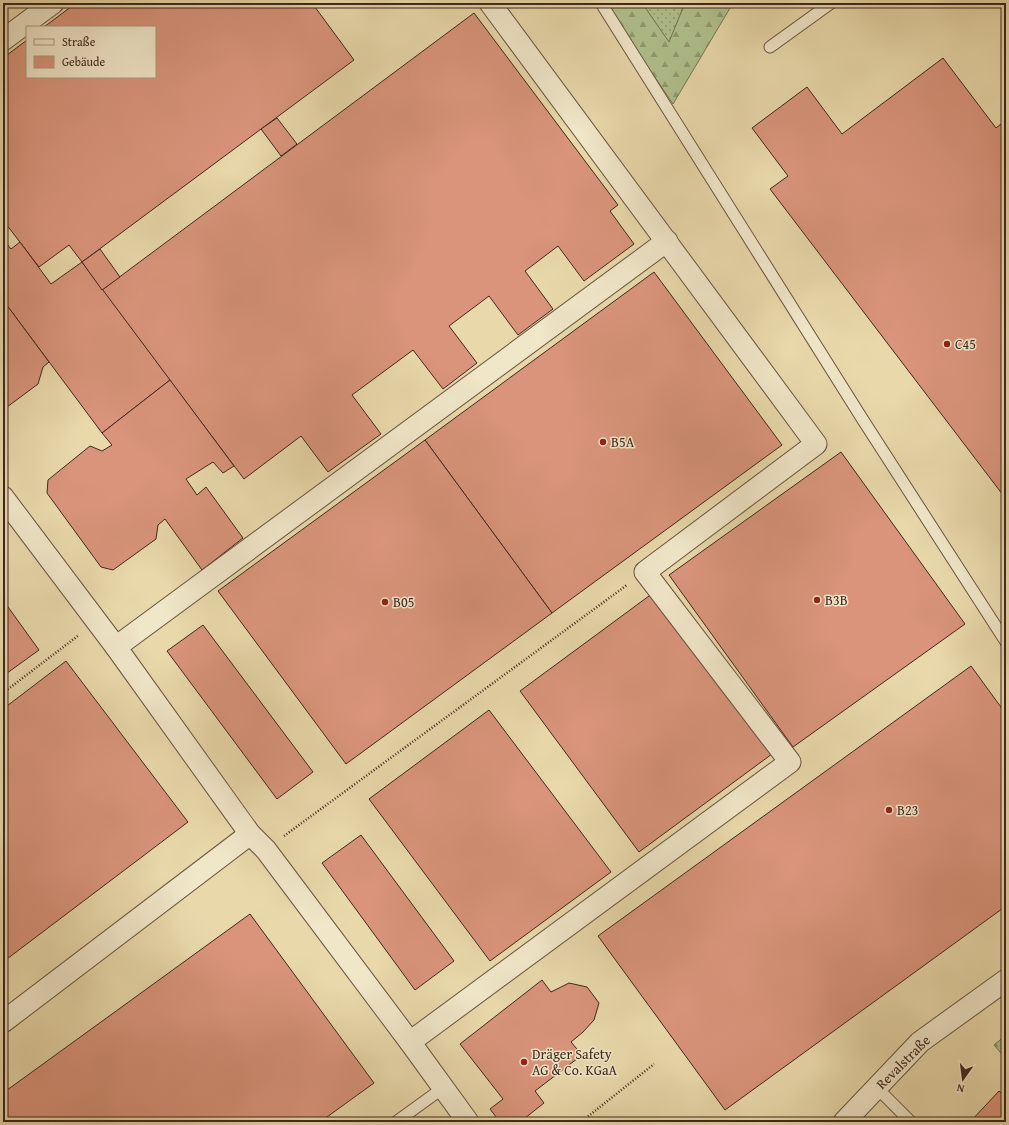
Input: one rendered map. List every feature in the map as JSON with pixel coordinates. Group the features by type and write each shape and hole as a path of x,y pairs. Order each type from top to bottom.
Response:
{"street":[{"path":"3,40 53,3"},
{"path":"410,1042 790,762 645,572 816,444 490,3"},
{"path":"116,648 667,241"},
{"path":"7,508 116,648 250,834 266,850 468,1122"},
{"path":"3,1022 250,834"},
{"name":"Revalstraße","path":"844,1122 920,1042 1006,980"}],"lane":[{"path":"601,3 859,414 1006,642"},
{"path":"770,47 831,3"},
{"path":"396,1122 443,1088"},
{"path":"877,1088 911,1122"}],"path":[{"path":"266,850 645,572"},
{"path":"3,693 96,622"},
{"path":"581,1122 654,1064"}],"green space":[{"path":"604,3 642,3 669,42 685,3 733,3 673,104"},
{"path":"642,3 685,3 669,43"},
{"path":"1006,1035 1006,1059 994,1045"}],"building":[{"path":"76,3 312,3 354,60 82,262 69,245 39,267 3,220 3,58 26,41 26,78 156,78 156,26 45,26"},
{"path":"474,13 618,205 610,211 634,244 584,281 558,246 525,271 553,309 518,335 489,296 449,326 477,363 443,389 413,350 352,395 381,434 328,472 301,436 244,479 102,290"},
{"name":"C45","path":"943,58 996,128 1006,120 1006,499 770,189 788,176 752,128 807,87 842,134"},
{"path":"277,118 297,144 281,156 261,129"},
{"path":"3,239 11,249 20,242 51,284 82,262 170,380 102,433 3,300"},
{"path":"100,249 120,277 102,290 82,262"},
{"name":"B5A","path":"654,272 782,445 552,613 425,440"},
{"path":"3,300 49,362 43,367 38,384 3,410"},
{"path":"170,380 234,466 223,473 213,462 186,479 197,495 206,487 243,538 202,570 165,519 158,525 156,539 113,570 101,567 47,493 48,480 90,446 102,451 112,445 102,433"},
{"name":"B05","path":"425,440 552,613 346,764 218,591"},
{"name":"B3B","path":"841,452 965,624 793,747 669,575"},
{"path":"653,593 772,754 639,852 520,691"},
{"path":"3,600 39,650 3,676"},
{"path":"203,625 313,772 277,799 167,651"},
{"path":"66,661 188,822 3,962 3,709"},
{"name":"B23","path":"971,666 1006,714 1006,906 725,1110 598,936"},
{"path":"489,710 611,872 490,961 369,799"},
{"path":"361,835 454,961 415,990 322,863"},
{"path":"250,914 374,1083 320,1122 3,1122 3,1093"},
{"path":"542,980 551,992 569,983 587,987 599,1003 594,1020 571,1042 582,1055 535,1091 544,1103 520,1122 500,1122 490,1109 503,1099 460,1044"},
{"path":"999,1091 1006,1097 1006,1122 970,1122"}],"place":[{"name":"C45","path":"947,344"},
{"name":"B5A","path":"603,442"},
{"name":"B3B","path":"817,600"},
{"name":"B05","path":"385,602"},
{"name":"B23","path":"889,810"},
{"name":"Dräger Safety AG & Co. KGaA","path":"524,1062"}]}
